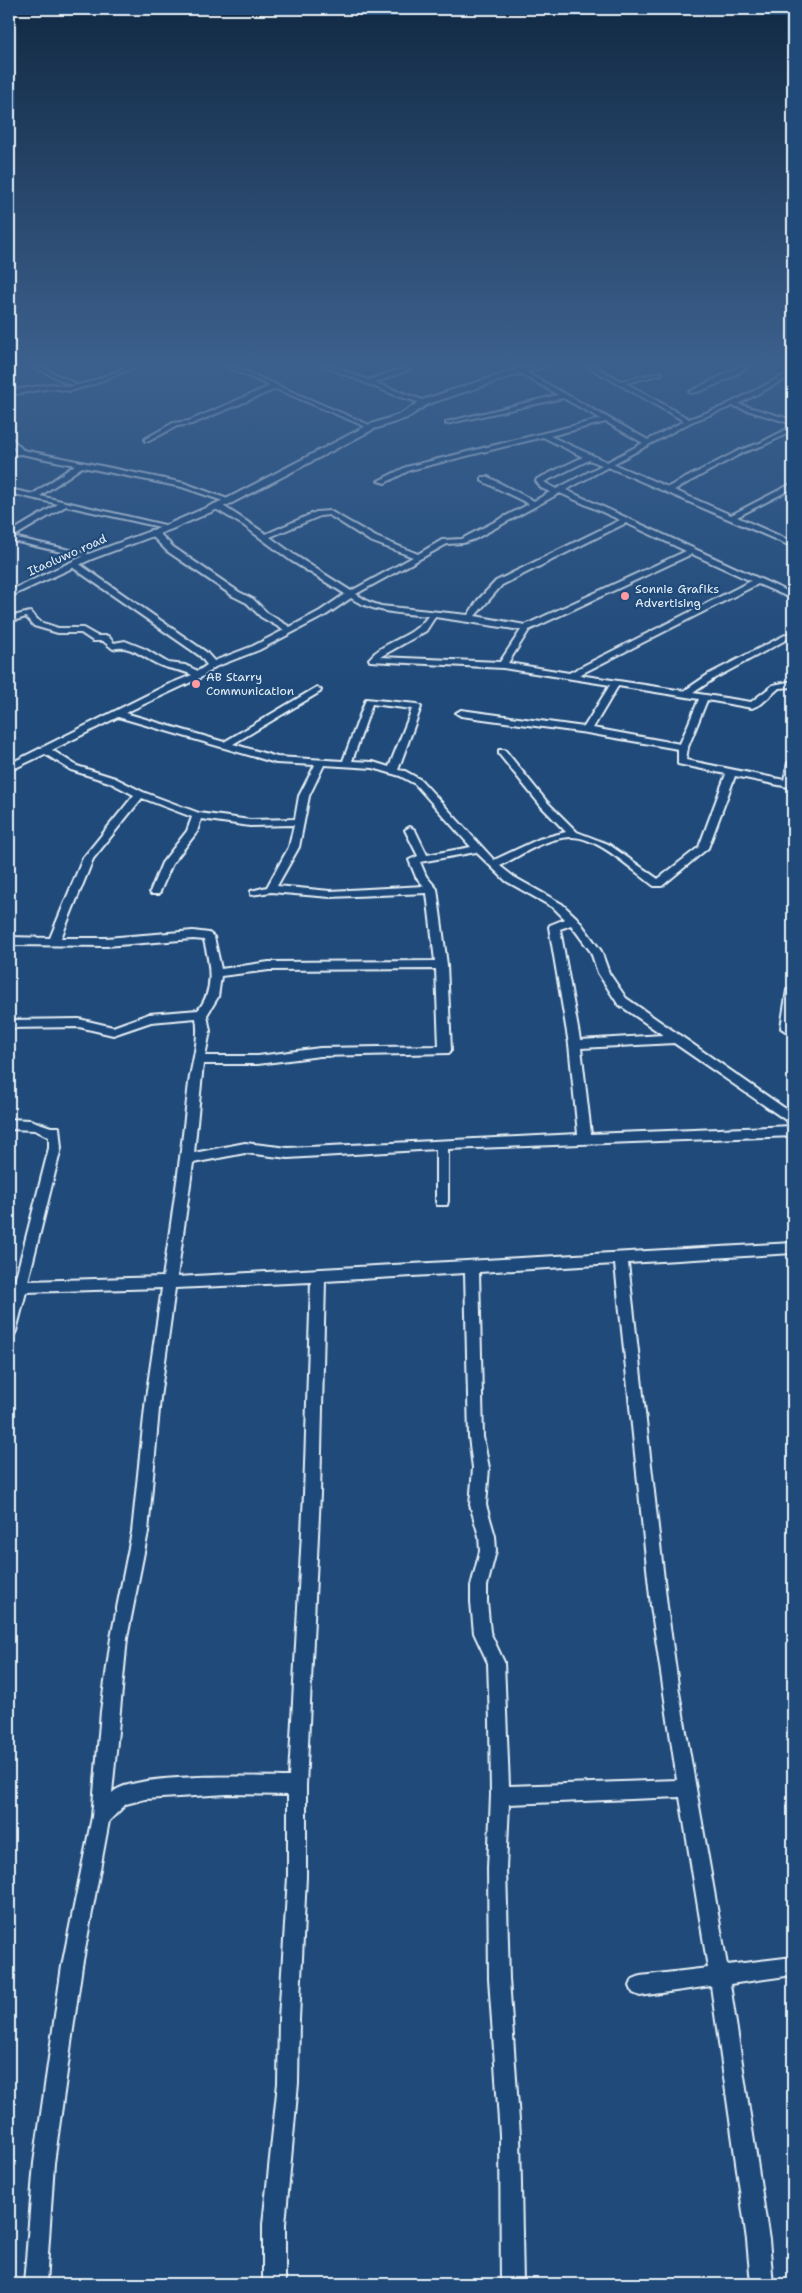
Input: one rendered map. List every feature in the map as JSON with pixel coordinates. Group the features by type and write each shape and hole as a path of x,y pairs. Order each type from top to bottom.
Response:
{"street":[{"path":"34,497 70,472"},
{"path":"116,472 184,485 229,501"},
{"name":"Itaoluwo road","path":"9,594 76,565 89,557 169,527 229,501 285,472"},
{"path":"382,481 400,472"},
{"path":"557,472 540,480 544,486 627,520 793,597"},
{"path":"9,768 170,687 198,675 212,665 234,658 323,613 351,594 445,542 466,540 593,472"},
{"path":"626,472 793,545"},
{"path":"668,490 702,472"},
{"path":"485,479 535,504"},
{"path":"732,517 793,485"},
{"path":"9,491 169,527"},
{"path":"9,537 64,504"},
{"path":"217,506 246,523 293,558 366,604 381,608 470,618 526,628"},
{"path":"265,537 319,514 330,513 373,539 418,556"},
{"path":"470,618 481,602 500,584 627,520"},
{"path":"153,532 170,549 250,601 264,615 289,630"},
{"path":"9,537 89,557"},
{"path":"503,665 526,628 692,551"},
{"path":"76,565 203,654 212,665"},
{"path":"572,675 757,581"},
{"path":"9,620 27,614 37,624 62,632 83,632 96,639 105,638 113,646 122,643 142,650 166,665 182,667 198,675"},
{"path":"433,614 423,629 380,652 373,659 503,665 687,693 752,705 761,700 773,687 793,684"},
{"path":"687,693 712,676 793,634"},
{"path":"203,654 234,658"},
{"path":"588,730 616,682"},
{"path":"227,744 317,690"},
{"path":"704,697 683,746 681,762 790,785 793,763"},
{"path":"347,762 369,701 417,707 392,772"},
{"path":"461,713 588,730 683,746"},
{"path":"119,714 195,737 227,744 276,760 347,762 383,767 392,772 402,773 418,782 493,865 510,879 558,906 573,920 596,951 604,973 622,1001 793,1120"},
{"path":"45,750 74,768 112,780 140,794 197,816 250,823 299,822"},
{"path":"502,752 544,804 574,834 605,845 658,884 703,848 731,773"},
{"path":"271,889 296,841 305,793 317,774 321,761"},
{"path":"54,941 88,858 140,794"},
{"path":"155,892 167,863 192,832 197,816"},
{"path":"410,830 424,858"},
{"path":"493,865 550,840 574,834"},
{"path":"198,1060 258,1060 320,1052 445,1050 441,965 432,889 421,877 414,860 477,849"},
{"path":"255,893 271,889 330,894 432,889"},
{"path":"573,920 554,927 575,1044 585,1139"},
{"path":"9,941 106,942 193,935 209,937 216,973 213,999 201,1014 149,1018 114,1031 78,1023 9,1024"},
{"path":"216,973 269,966 441,965"},
{"path":"787,1028 793,990"},
{"path":"35,2284 44,2163 72,1966 101,1817 119,1638 140,1532 153,1398 187,1159 198,1060 204,1031 201,1014"},
{"path":"575,1044 675,1039"},
{"path":"9,1124 27,1124 49,1132 54,1130 56,1137 55,1148 14,1287 9,1331"},
{"path":"187,1159 245,1148 288,1153 442,1144 793,1131"},
{"path":"442,1144 442,1201"},
{"path":"14,1287 472,1268 621,1257 793,1248"},
{"path":"621,1257 659,1606 719,1978 758,2240 762,2284"},
{"path":"472,1268 476,1437 481,1468 478,1505 488,1551 479,1586 479,1602 482,1633 496,1662 497,1671 500,1794 497,1868 499,1969 510,2135 512,2284"},
{"path":"274,2284 274,2224 288,2084 289,2019 297,1877 297,1786 312,1494 318,1274"},
{"path":"101,1817 121,1796 145,1790 228,1785 297,1786"},
{"path":"500,1794 687,1788"},
{"path":"640,1986 719,1978 793,1966"}],"place":[{"name":"Sonnie Grafiks Advertising","path":"625,596"},
{"name":"AB Starry Communication","path":"196,684"}]}
